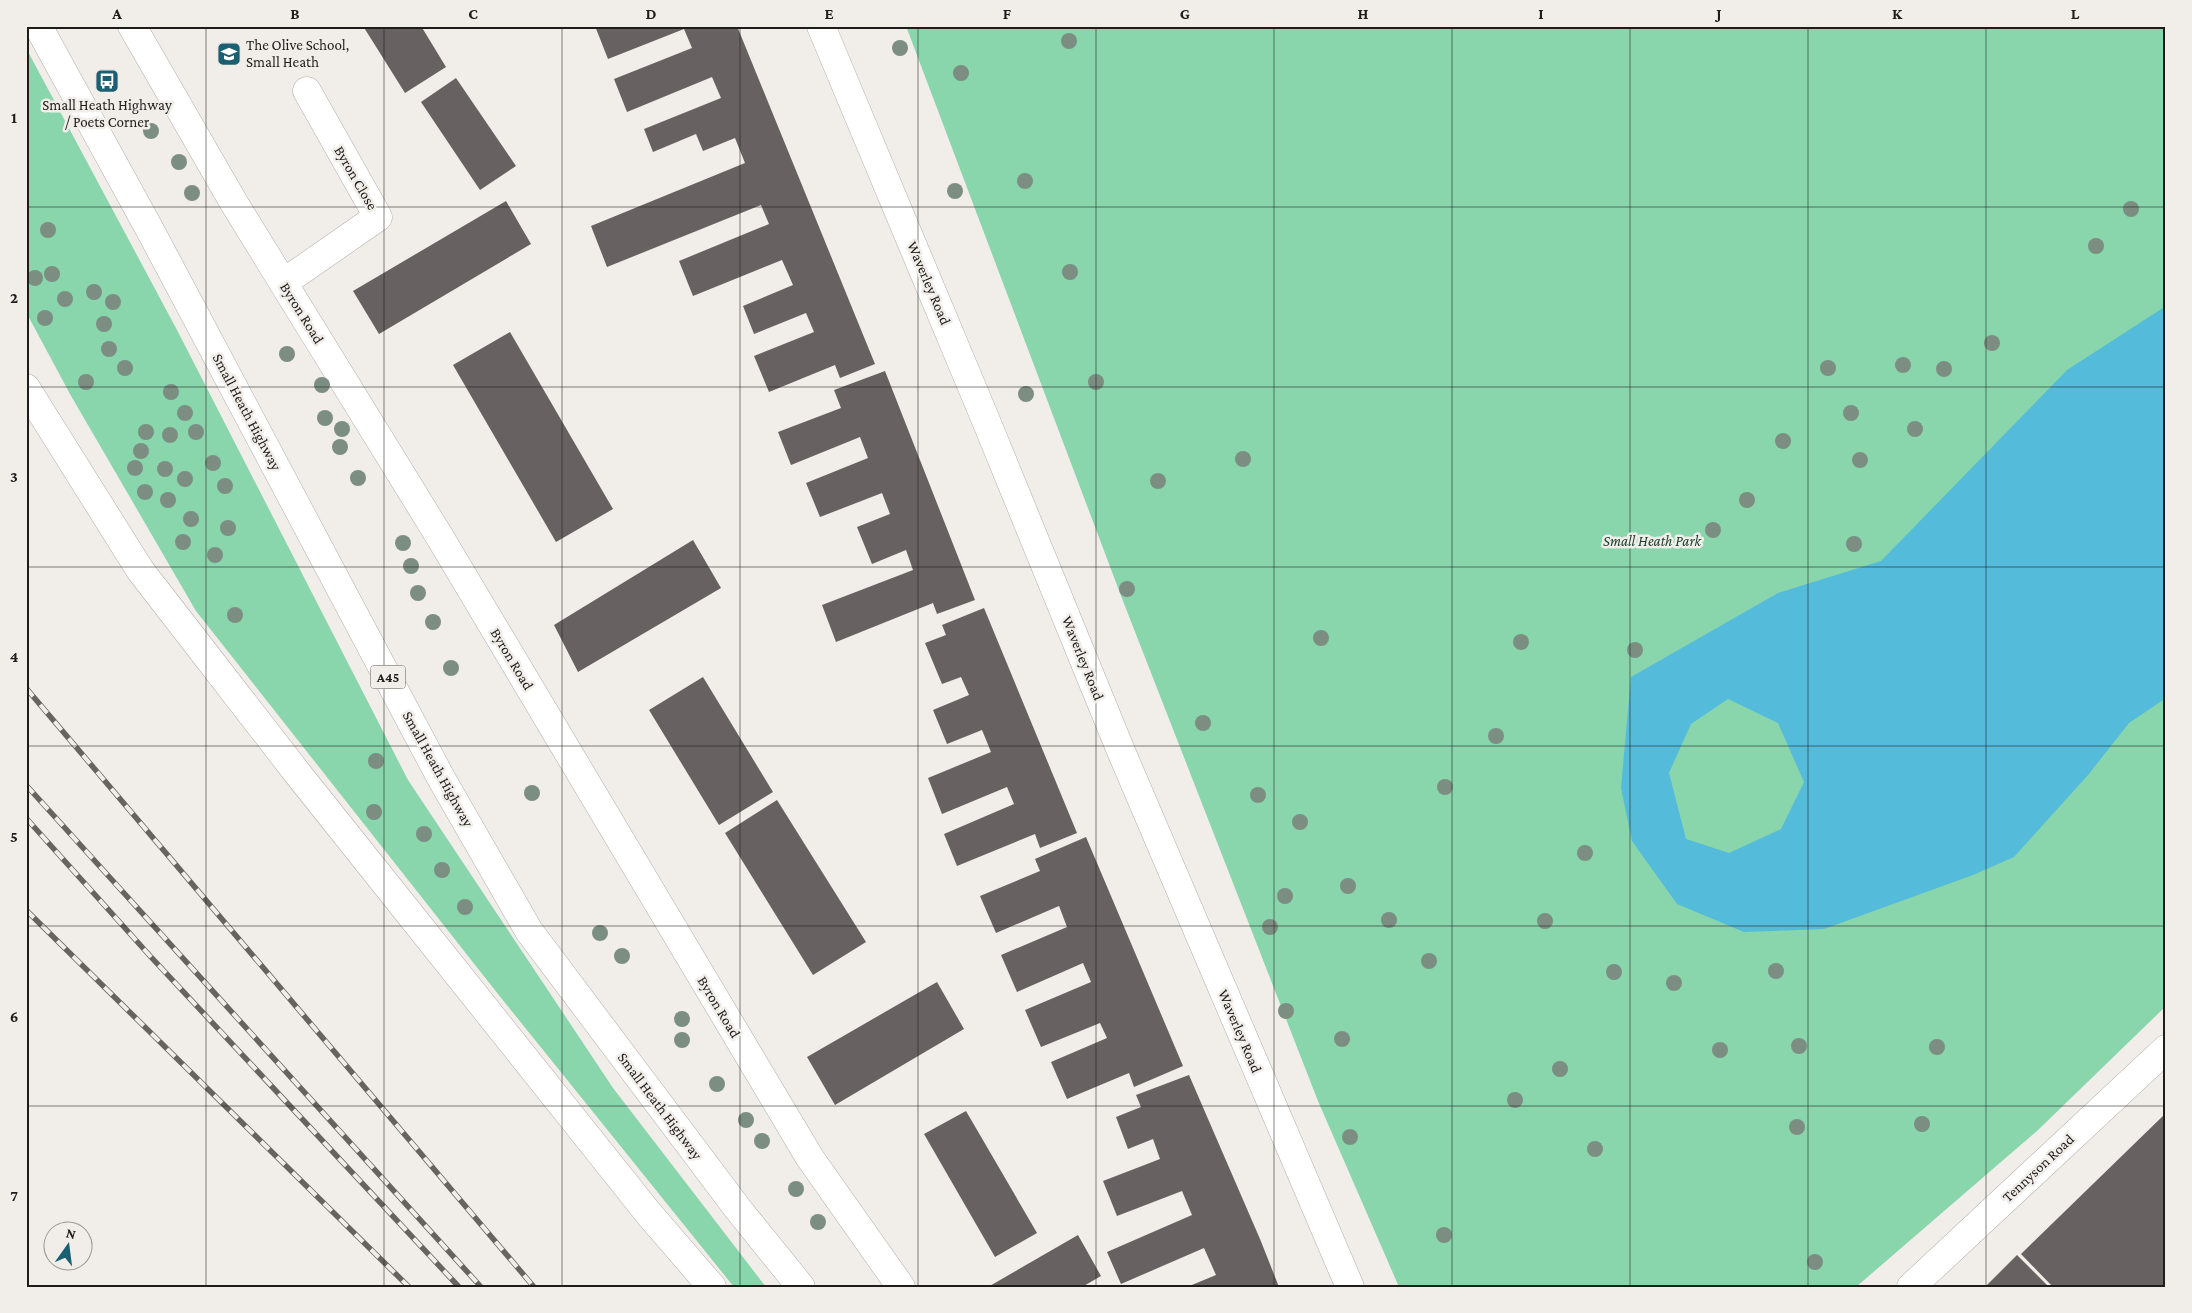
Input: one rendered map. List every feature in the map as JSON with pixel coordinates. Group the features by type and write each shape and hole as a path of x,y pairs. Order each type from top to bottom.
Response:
{"main road":[{"name":"Small Heath Highway","path":"38,26 150,230 441,778 529,931 738,1209 801,1287"},
{"name":"Byron Road","path":"132,26 234,203 438,534 810,1158 901,1287"},
{"name":"Waverley Road","path":"821,26 987,423 1121,751 1350,1287"},
{"name":"Byron Close","path":"283,282 378,217 307,91"},
{"path":"26,388 146,578 298,774 630,1191 712,1287"},
{"name":"Tennyson Road","path":"1911,1287 2166,1049"}],"green space":[{"name":"Small Heath Park","path":"906,26 2166,26 2166,1006 2037,1131 1856,1287 1399,1287 1318,1101 1123,601"},
{"path":"26,48 177,330 408,780 613,1088 766,1287 734,1287 498,994 196,611 70,394 26,312"}],"water":[{"path":"2166,306 2166,698 2129,723 2088,775 2014,857 1973,875 1824,929 1744,932 1677,904 1632,841 1621,788 1631,677 1778,593 1881,561 2067,370","holes":["1728,699 1778,723 1804,782 1781,829 1729,853 1686,839 1669,773 1691,724"]}],"building":[{"path":"363,26 421,26 446,67 405,93"},
{"path":"595,26 737,26 875,364 840,378 835,365 769,392 754,356 814,332 806,313 754,334 743,306 793,285 782,260 693,296 679,261 769,224 761,205 607,267 591,226 745,163 735,138 703,151 696,134 653,152 644,129 721,98 712,77 627,112 614,79 692,48 684,29 608,59"},
{"path":"456,78 516,166 480,190 421,102"},
{"path":"506,201 531,244 379,334 353,291"},
{"path":"510,332 613,509 556,542 453,365"},
{"path":"885,371 975,600 937,614 933,603 836,642 822,605 913,570 906,550 872,564 857,527 890,514 882,493 820,517 806,483 868,458 860,437 791,465 778,432 841,408 834,390"},
{"path":"693,540 721,588 578,672 554,625"},
{"path":"984,608 1077,833 1040,848 1035,834 957,866 944,834 1014,804 1007,787 942,814 928,778 991,752 982,730 947,744 933,710 969,695 961,677 942,684 925,643 946,635 942,625"},
{"path":"703,677 773,792 719,825 649,710"},
{"path":"777,800 866,942 813,975 725,833"},
{"path":"1086,837 1183,1066 1134,1087 1129,1073 1067,1099 1051,1062 1107,1038 1100,1023 1041,1047 1025,1010 1091,982 1083,963 1017,992 1001,955 1067,927 1059,906 996,933 980,896 1040,871 1035,859"},
{"path":"937,982 964,1029 835,1105 807,1057"},
{"path":"1189,1075 1279,1287 1187,1287 1216,1275 1204,1248 1121,1284 1107,1252 1192,1215 1182,1191 1117,1216 1103,1181 1160,1159 1153,1139 1128,1149 1116,1117 1141,1107 1136,1095"},
{"path":"966,1111 1037,1233 995,1257 924,1134"},
{"path":"2166,1113 2166,1287 2053,1287 2021,1254"},
{"path":"1078,1235 1101,1276 1082,1287 988,1287"},
{"path":"2017,1255 2049,1287 1985,1287"}],"railway":[{"path":"26,688 534,1287"},
{"path":"26,785 481,1287"},
{"path":"26,818 151,957 459,1287"},
{"path":"26,910 409,1287"}],"place":[{"name":"The Olive School, Small Heath","path":"229,54"},
{"name":"Small Heath Highway / Poets Corner","path":"107,81"}]}
